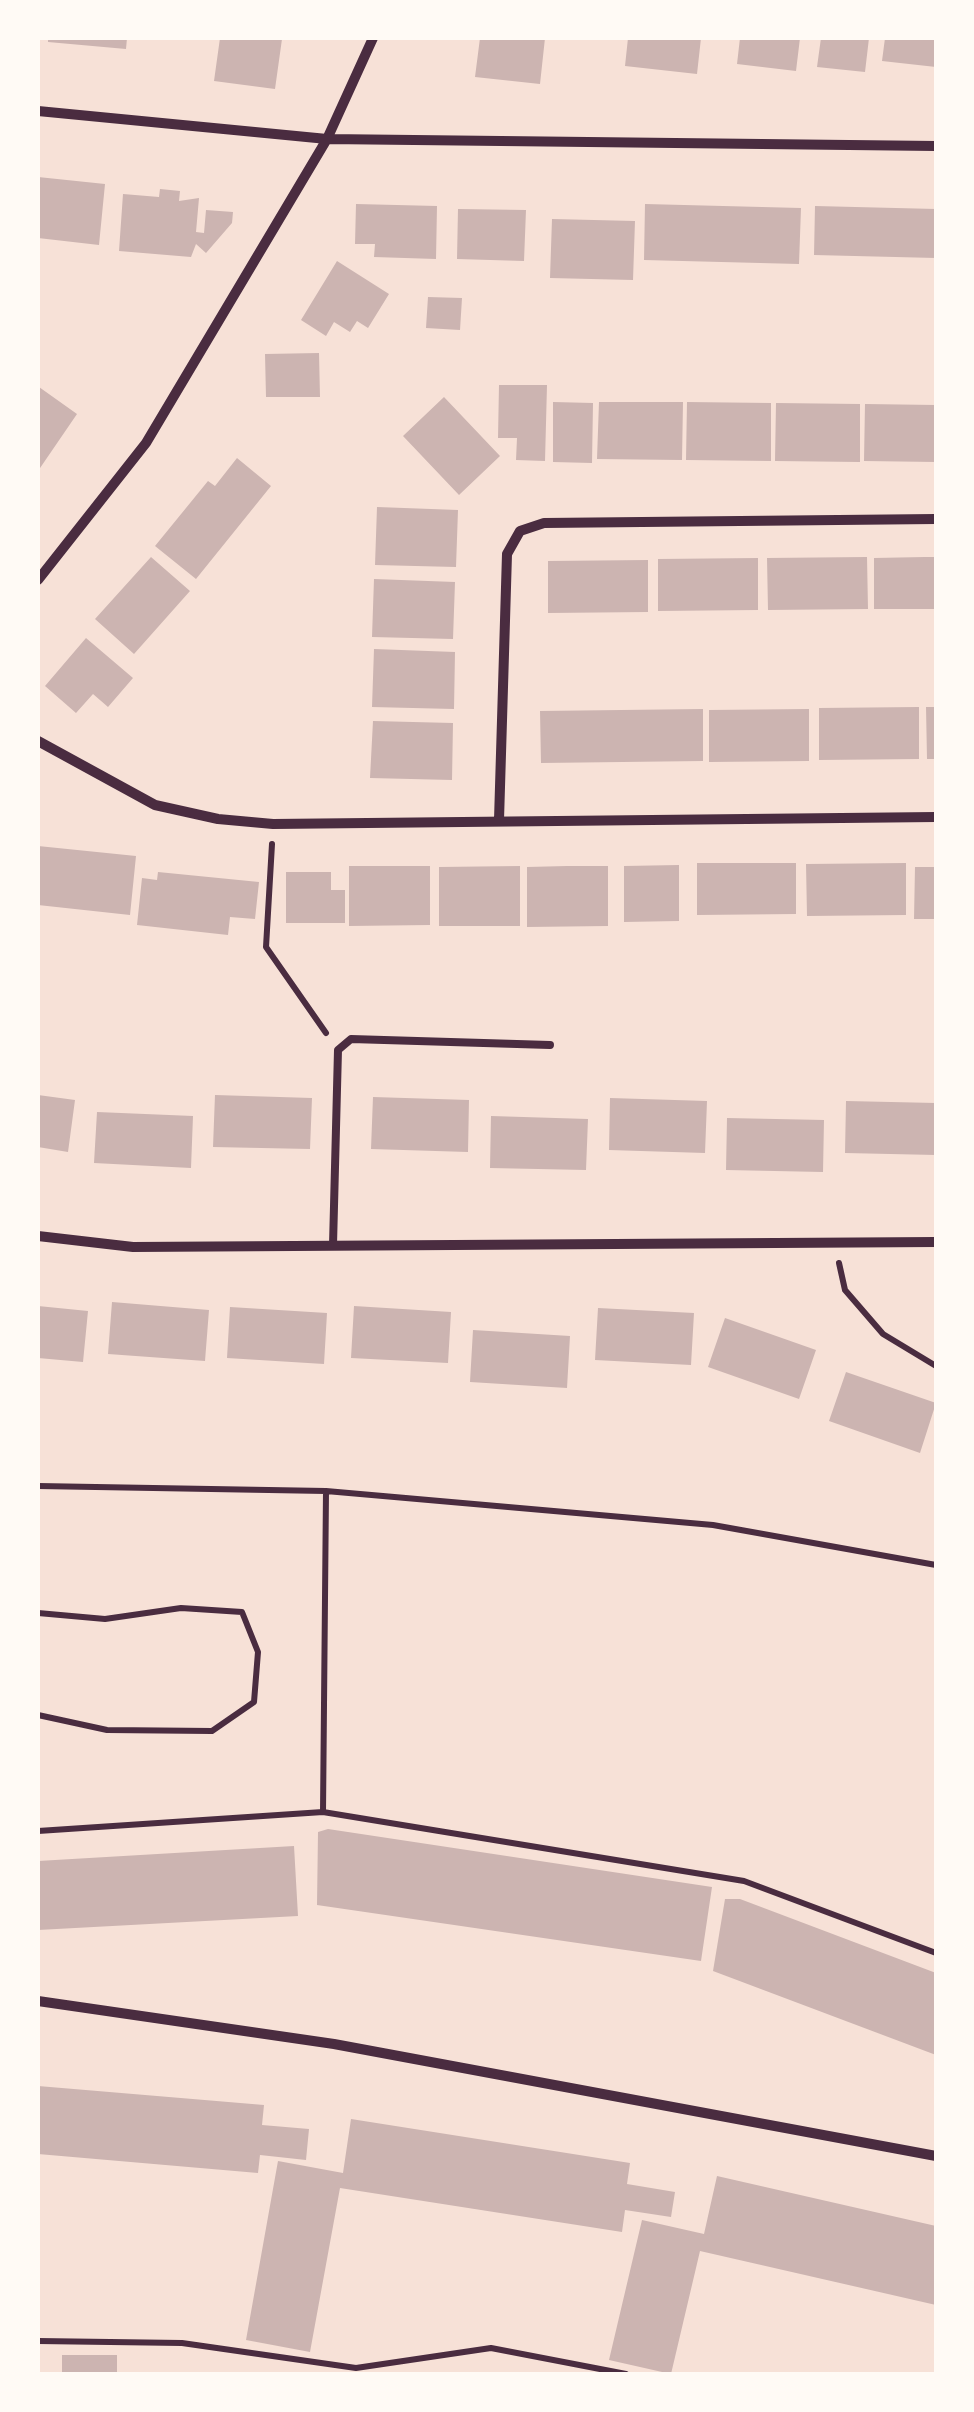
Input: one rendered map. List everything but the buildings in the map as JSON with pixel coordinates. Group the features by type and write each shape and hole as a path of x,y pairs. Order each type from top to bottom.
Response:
{"street":[{"path":"38,580 146,442 328,138 373,38"},
{"path":"38,111 328,138 936,146"},
{"path":"499,820 508,554 520,531 544,522 936,519"},
{"path":"38,742 155,805 218,819 273,824 936,816"},
{"path":"38,1236 133,1247 936,1242"},
{"path":"38,2001 334,2044 936,2156"}],"lane":[{"path":"333,1245 338,1050 351,1039 550,1046"}],"path":[{"path":"273,824 266,947 338,1050"},
{"path":"834,1242 846,1290 883,1334 936,1366"},
{"path":"38,1486 326,1491 713,1525 936,1564"},
{"path":"323,1812 326,1491"},
{"path":"38,1613 106,1618 181,1608 242,1612 258,1652 254,1702 212,1730 107,1730 38,1715"},
{"path":"38,1831 323,1812 744,1881 936,1954"},
{"path":"38,2341 182,2343 356,2368 491,2348 626,2374"}]}
